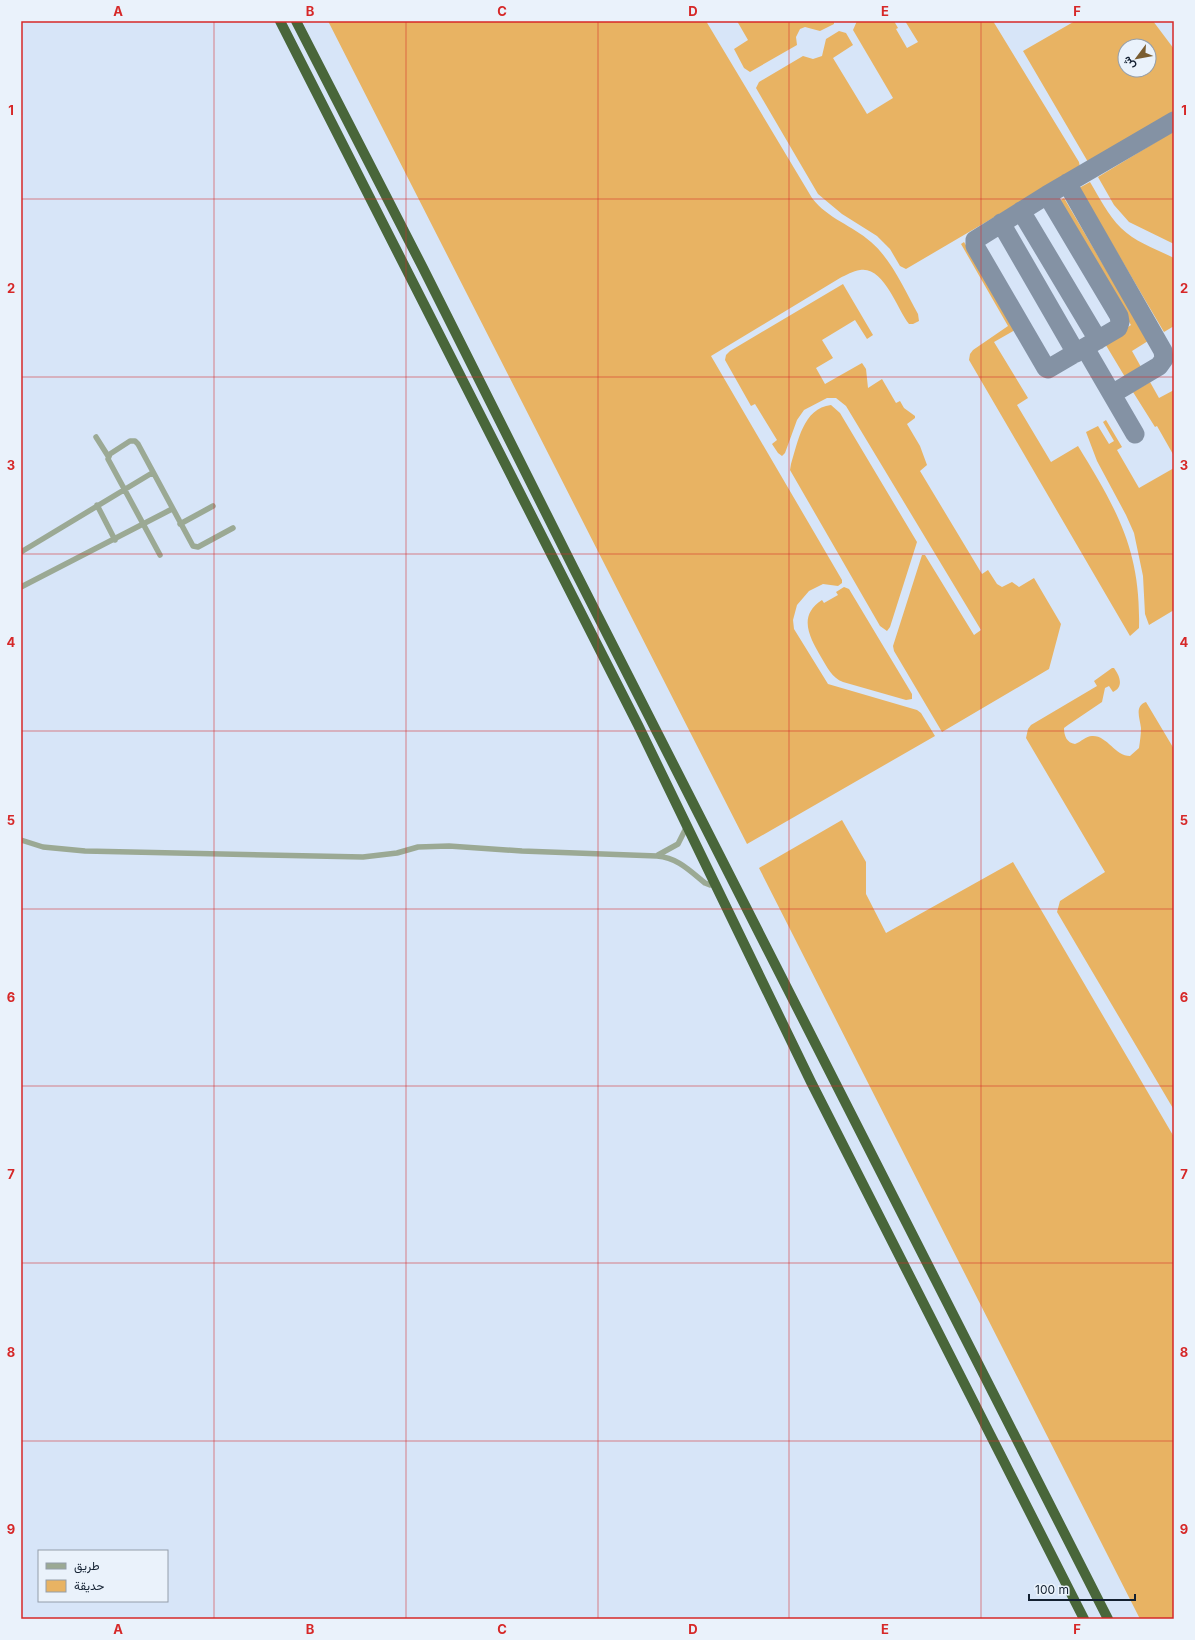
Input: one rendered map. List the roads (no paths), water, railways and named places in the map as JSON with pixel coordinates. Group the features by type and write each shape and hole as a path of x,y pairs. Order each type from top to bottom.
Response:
{"highway":[{"path":"280,21 638,725 815,1089 1084,1619"},
{"path":"296,21 423,268 1108,1619"},
{"path":"408,275 423,268"},
{"path":"715,883 730,875"}],"street":[{"path":"96,437 108,456 160,555"},
{"path":"108,456 130,441 135,441 180,524 192,545 195,547 198,547 233,528"},
{"path":"21,552 152,472"},
{"path":"97,505 115,540"},
{"path":"180,524 213,506"},
{"path":"21,587 115,540 172,509"},
{"path":"657,856 678,844 686,826"},
{"path":"21,840 48,848 85,851 363,857 397,853 418,847 449,846 515,851 657,856 667,857 680,862 705,883 710,885 715,883"}]}
